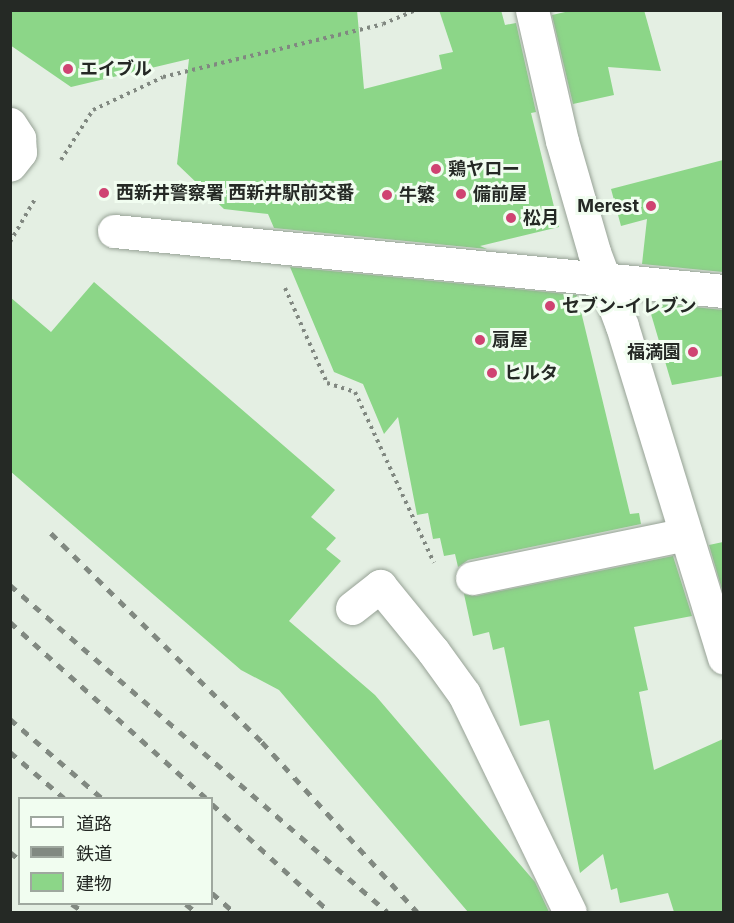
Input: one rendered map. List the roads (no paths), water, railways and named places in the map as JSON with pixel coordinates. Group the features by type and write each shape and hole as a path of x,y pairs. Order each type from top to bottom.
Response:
{"street":[{"path":"532,10 562,141 723,658"},
{"path":"10,124 20,138 20,152 10,165"},
{"path":"114,231 604,278 642,286 723,291"},
{"path":"471,578 686,534"},
{"path":"352,608 380,586 433,651 464,694 570,912"}],"railway":[{"path":"51,533 262,742 417,912"},
{"path":"10,585 387,912"},
{"path":"10,622 205,797"},
{"path":"10,719 101,797"},
{"path":"10,752 63,797"},
{"path":"213,805 330,912"},
{"path":"10,852 18,858"},
{"path":"213,894 234,912"},
{"path":"74,905 84,912"},
{"path":"187,905 196,912"}],"place":[{"name":"エイブル","path":"68,69"},
{"name":"鶏ヤロー","path":"436,169"},
{"name":"西新井警察署 西新井駅前交番","path":"104,193"},
{"name":"備前屋","path":"461,194"},
{"name":"牛繁","path":"387,195"},
{"name":"Merest","path":"651,206"},
{"name":"松月","path":"511,218"},
{"name":"セブン-イレブン","path":"550,306"},
{"name":"扇屋","path":"480,340"},
{"name":"福満園","path":"693,352"},
{"name":"ヒルタ","path":"492,373"}]}
